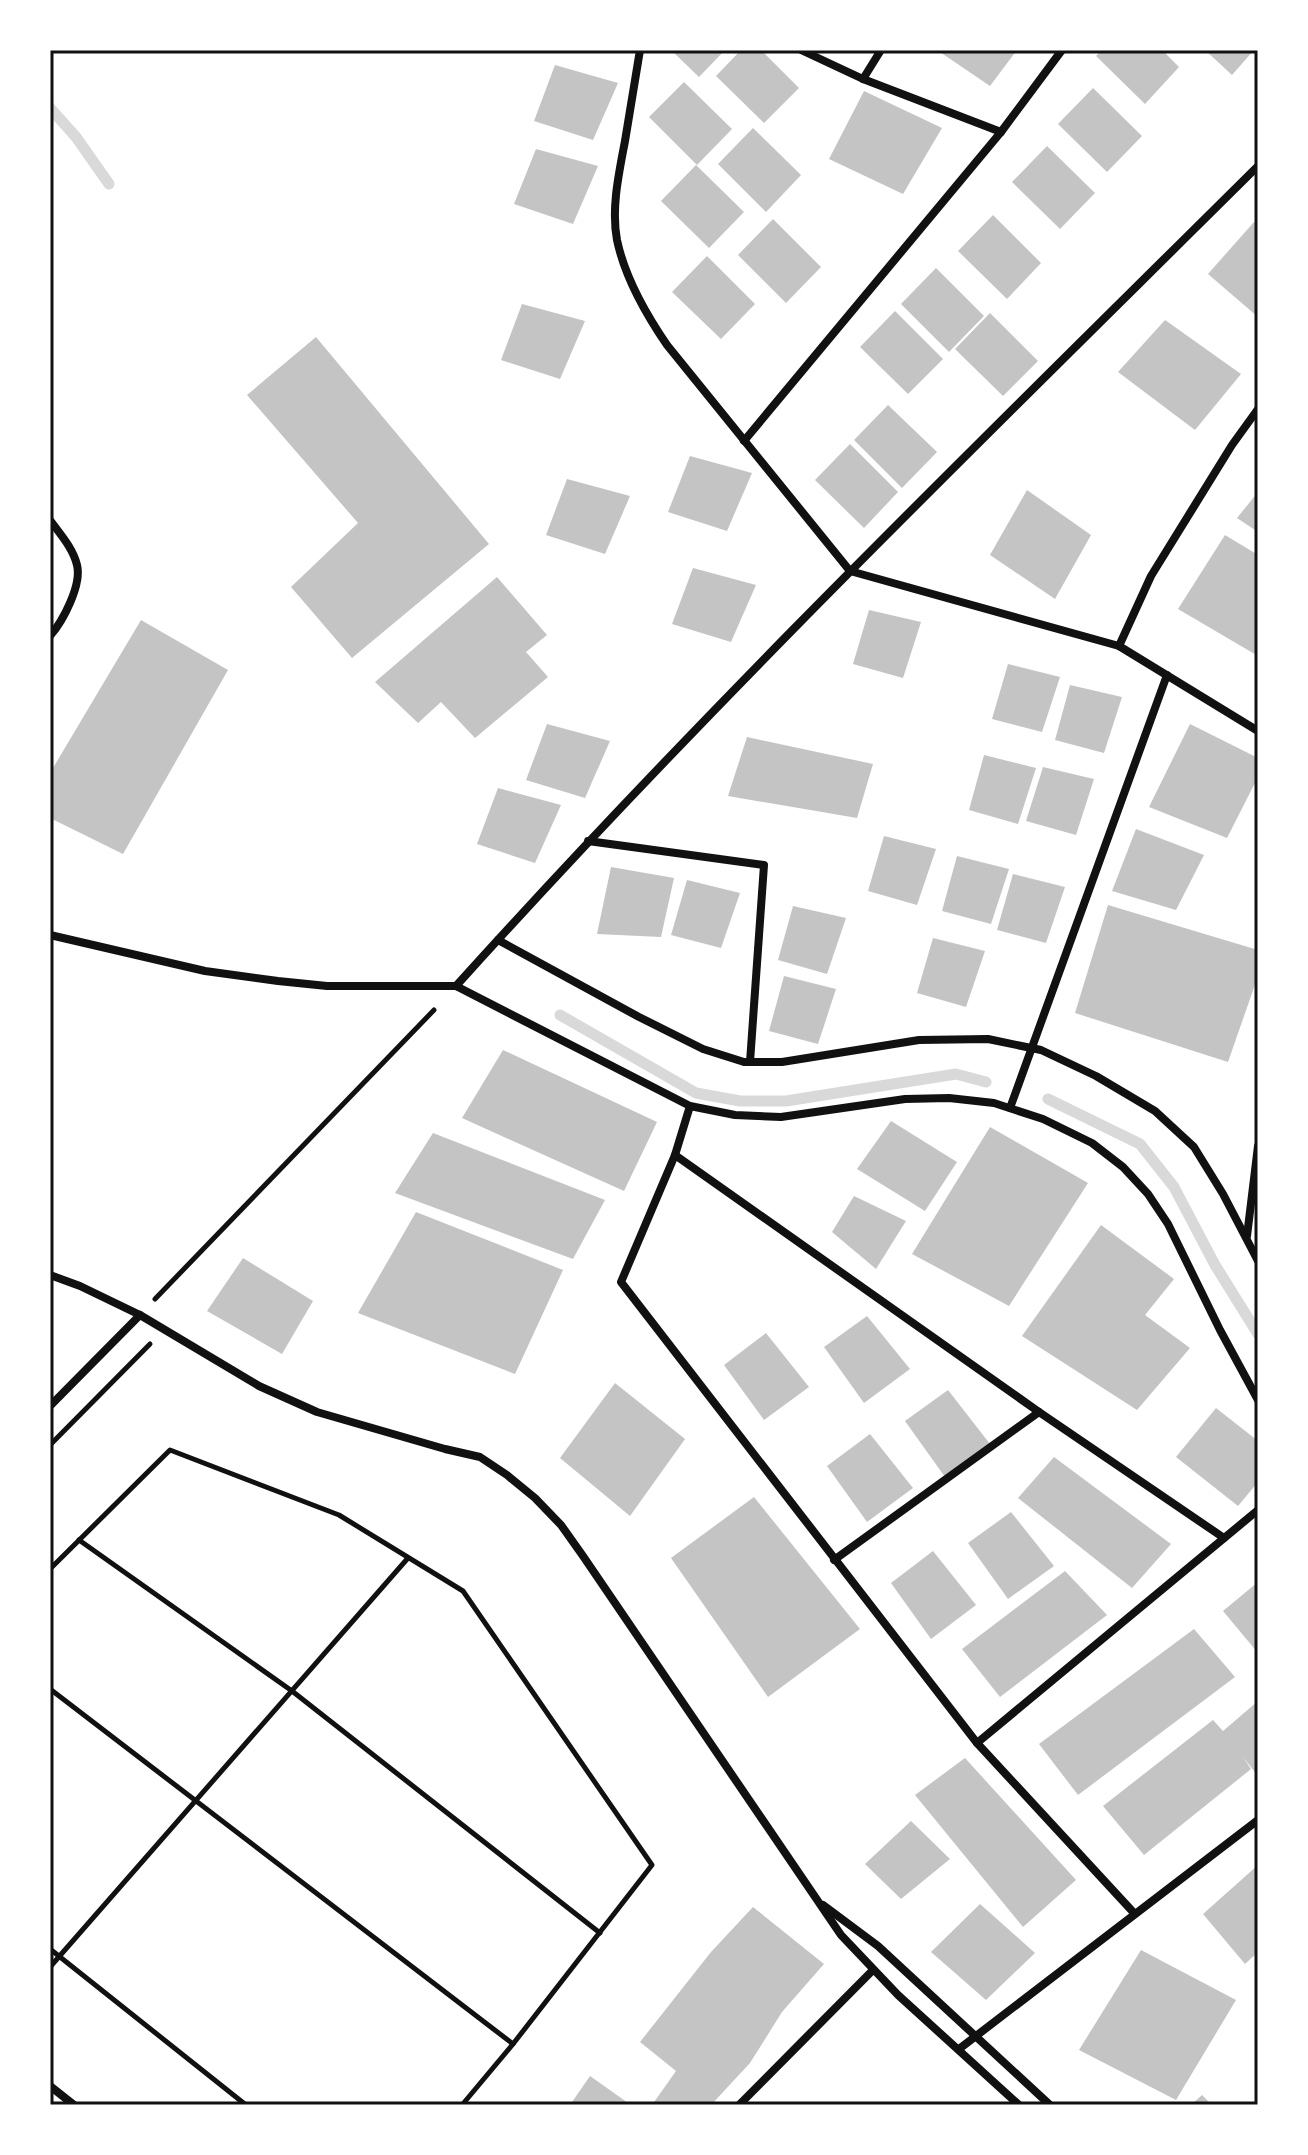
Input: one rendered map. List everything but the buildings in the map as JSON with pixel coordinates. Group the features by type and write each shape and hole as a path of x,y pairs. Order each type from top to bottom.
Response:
{"street":[{"path":"640,50 615,214 617,238 625,268 649,319 667,345 850,571 1119,646 1258,731"},
{"path":"801,50 863,79 1001,132"},
{"path":"863,79 881,50"},
{"path":"744,441 1001,132 1062,50"},
{"path":"456,986 588,841 850,571 1258,166"},
{"path":"1119,646 1151,576 1232,445 1258,409"},
{"path":"50,520 69,545 78,567 74,593 50,636"},
{"path":"1010,1108 1167,675"},
{"path":"588,841 764,865 750,1062"},
{"path":"50,935 205,971 278,981 327,986 456,986 690,1106 735,1115 781,1117 905,1099 949,1098 994,1103 1043,1119 1092,1143 1123,1167 1148,1194 1168,1224 1258,1400"},
{"path":"498,940 703,1049 744,1062 782,1062 919,1040 988,1039 1033,1048 1096,1076 1155,1111 1194,1147 1258,1261"},
{"path":"690,1106 675,1155 621,1282 977,1743 1134,1913"},
{"path":"1246,1239 1258,1146"},
{"path":"675,1155 1039,1412 1224,1538"},
{"path":"50,1275 140,1315 259,1386 317,1412 480,1457 535,1498 561,1525 583,1556 841,1935 873,1970 1019,2105"},
{"path":"50,1406 140,1315"},
{"path":"834,1560 1039,1412"},
{"path":"977,1743 1258,1510"},
{"path":"959,2049 1258,1820"},
{"path":"816,1899 878,1946 1050,2105"},
{"path":"739,2105 873,1970"},
{"path":"50,2086 74,2105"}],"path":[{"path":"140,1315 456,986"},
{"path":"50,1445 164,1329"},
{"path":"50,1569 170,1450 339,1515 463,1591 652,1865 462,2105"},
{"path":"79,1540 292,1691 600,1933"},
{"path":"50,1967 408,1558"},
{"path":"50,1689 513,2044"},
{"path":"50,1949 246,2105"}],"waterway":[{"path":"50,108 76,137 109,184"},
{"path":"560,1015 696,1093 740,1101 786,1101 956,1074 986,1082"},
{"path":"1048,1099 1140,1144 1174,1187 1215,1265 1258,1334"}]}
